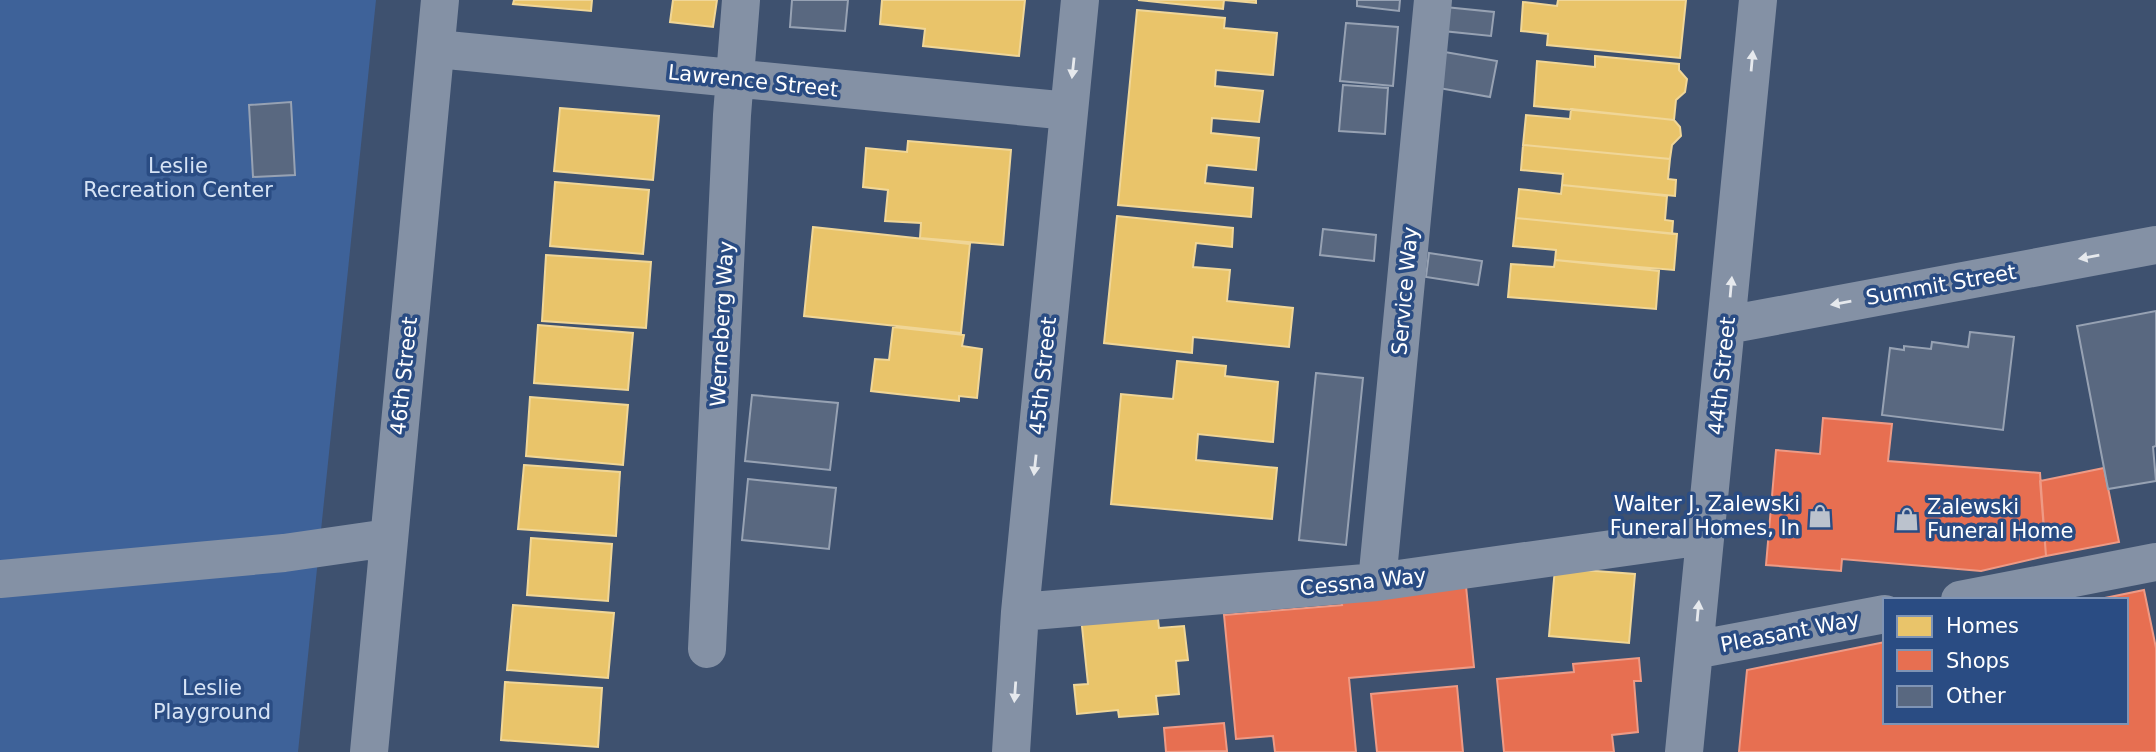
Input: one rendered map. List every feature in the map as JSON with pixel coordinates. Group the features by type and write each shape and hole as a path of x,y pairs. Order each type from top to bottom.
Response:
{"street":[{"name":"46th Street","path":"369,752 440,0"},
{"name":"Werneberg Way","path":"707,649 734,79 741,0"},
{"name":"45th Street","path":"1011,752 1020,612 1080,0"},
{"name":"Service Way","path":"1377,582 1433,0"},
{"name":"44th Street","path":"1684,752 1758,0"},
{"name":"Lawrence Street","path":"437,49 1069,111"},
{"name":"Summit Street","path":"1727,325 2156,245"},
{"name":"Cessna Way","path":"1020,612 1377,582 1704,536"},
{"path":"0,579 284,553 388,538"},
{"path":"1970,598 2156,562"},
{"name":"Pleasant Way","path":"1694,650 1883,614"}],"green space":[{"name":"Leslie Recreation Center","path":"0,0 376,0 298,752 0,752"}],"building: Homes":[{"path":"514,0 592,0 591,11 513,4"},
{"path":"673,0 717,0 713,27 670,22"},
{"path":"882,0 1025,0 1019,56 923,46 925,29 880,24"},
{"path":"1138,0 1224,0 1223,9"},
{"path":"1224,0 1256,0 1256,3"},
{"path":"1558,0 1686,0 1680,58 1547,45 1548,34 1521,31 1523,2 1557,6"},
{"path":"1137,10 1225,18 1224,28 1277,33 1273,75 1216,70 1215,86 1263,91 1259,122 1212,118 1211,133 1259,138 1256,170 1207,165 1205,183 1253,188 1251,217 1118,205"},
{"path":"1595,56 1679,64 1679,70 1687,79 1685,92 1676,100 1674,120 1534,106 1537,61 1595,67"},
{"path":"560,108 659,116 653,180 554,171"},
{"path":"1571,109 1674,120 1680,127 1681,136 1672,145 1670,159 1523,145 1526,115 1570,119"},
{"path":"908,141 1011,150 1003,245 920,238 921,223 885,221 888,190 863,187 866,148 907,152"},
{"path":"1523,145 1670,159 1668,179 1676,180 1675,196 1562,185 1563,174 1521,170"},
{"path":"555,182 649,190 643,254 550,246"},
{"path":"1562,185 1667,196 1665,220 1673,221 1672,234 1516,218 1519,189 1561,194"},
{"path":"1117,216 1233,228 1232,247 1196,243 1193,267 1230,270 1227,301 1293,308 1289,347 1193,337 1192,353 1104,343"},
{"path":"1516,218 1677,234 1674,270 1555,260 1556,250 1513,246"},
{"path":"813,227 970,244 961,333 804,316"},
{"path":"546,255 651,262 646,328 542,321"},
{"path":"1555,260 1659,271 1656,309 1508,297 1511,264 1554,267"},
{"path":"538,325 633,333 628,390 534,383"},
{"path":"893,327 964,335 962,346 982,349 977,398 959,396 959,401 871,391 875,359 889,360"},
{"path":"1177,361 1226,366 1225,376 1278,382 1273,442 1198,434 1196,460 1277,468 1272,519 1111,504 1121,394 1173,399"},
{"path":"530,397 628,405 623,465 526,456"},
{"path":"524,465 620,472 616,536 518,529"},
{"path":"531,538 612,544 608,601 527,595"},
{"path":"1555,568 1635,574 1629,643 1549,636"},
{"path":"513,605 614,613 608,678 507,670"},
{"path":"1157,610 1159,628 1184,626 1188,660 1176,661 1179,694 1156,696 1158,714 1119,717 1118,710 1077,714 1074,685 1088,684 1081,617"},
{"path":"505,682 602,688 598,747 501,740"}],"building: Shops":[{"name":"Zalewski Funeral Home","path":"1823,418 1892,424 1888,461 2040,473 2046,556 1981,571 1842,559 1841,571 1766,565 1776,450 1820,454"},
{"path":"2104,468 2119,542 2046,556 2040,481"},
{"path":"1466,586 1474,667 1349,678 1356,752 1275,752 1273,736 1236,739 1224,615 1342,605 1340,597"},
{"path":"2144,590 2156,648 2156,752 1739,752 1747,670 1883,642 1883,724 2128,724 2128,598 2105,598"},
{"path":"1639,658 1641,681 1634,681 1638,732 1612,735 1614,752 1504,752 1497,679 1574,672 1573,664"},
{"path":"1457,686 1463,752 1377,752 1371,694"},
{"path":"1224,723 1227,751 1166,752 1164,728"}],"building: Other":[{"path":"792,0 848,0 845,31 790,27"},
{"path":"1357,0 1400,0 1399,11 1357,6"},
{"path":"1445,7 1494,12 1491,36 1443,31"},
{"path":"1346,23 1398,27 1393,86 1340,81"},
{"path":"1439,51 1497,61 1490,97 1433,87"},
{"path":"1343,85 1388,88 1385,134 1339,131"},
{"path":"291,102 295,175 253,177 249,105"},
{"path":"1323,229 1376,235 1374,261 1320,255"},
{"path":"1429,253 1482,261 1478,285 1426,277"},
{"path":"2156,311 2156,446 2153,447 2156,481 2108,489 2077,326"},
{"path":"1970,332 2014,337 2003,430 1882,415 1890,348 1904,350 1904,346 1931,349 1932,342 1968,347"},
{"path":"1316,373 1363,378 1346,545 1299,540"},
{"path":"752,395 838,403 830,470 745,461"},
{"path":"748,479 836,488 829,549 742,540"}],"place":[{"name":"Walter J. Zalewski Funeral Homes, In","path":"1820,516"},
{"name":"Zalewski Funeral Home","path":"1907,519"}],"park label":[{"name":"Leslie Playground","path":"212,700"}]}
